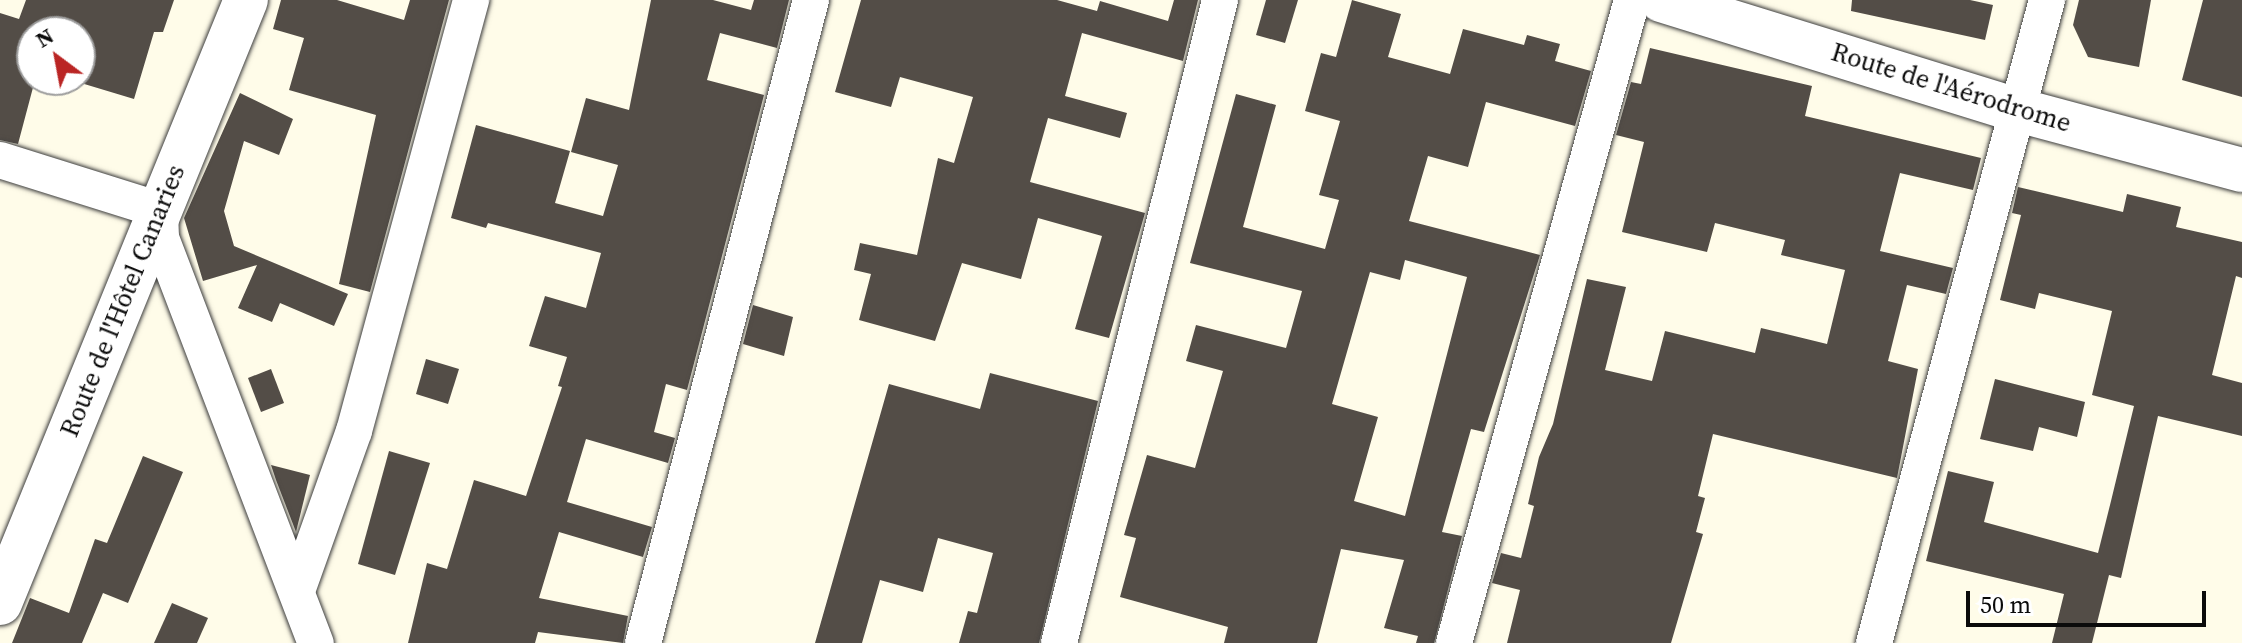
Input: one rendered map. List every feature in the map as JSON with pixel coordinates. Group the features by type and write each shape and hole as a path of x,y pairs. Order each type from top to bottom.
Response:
{"street":[{"name":"Route de l'Hôtel Canaries","path":"0,603 246,0"},
{"path":"297,591 354,431 471,0"},
{"path":"643,643 811,0"},
{"path":"1059,643 1220,0"},
{"path":"1454,643 1632,0"},
{"name":"Route de l'Aérodrome","path":"1661,0 2014,109 2242,170"},
{"path":"1874,643 2014,109 2047,0"},
{"path":"0,160 160,210 161,238 316,643"}],"building":[{"path":"26,0 174,0 163,32 154,32 134,99 96,88 96,16 20,16"},
{"path":"281,0 337,0 404,20 410,0 449,0 370,292 339,284 376,115 289,90 304,38 273,29"},
{"path":"651,0 713,0 751,10 754,0 789,0 777,48 720,33 707,80 764,95 687,390 666,384 654,432 675,438 668,463 586,439 567,502 652,527 643,557 559,532 539,598 628,616 623,643 538,632 535,643 408,643 427,563 447,569 474,480 526,496 562,387 558,386 567,357 529,346 545,296 586,308 601,253 488,223 486,228 451,218 476,125 570,151 555,203 603,216 618,165 571,152 586,98 629,110"},
{"path":"861,0 1057,0 1097,11 1100,1 1168,21 1174,0 1198,0 1183,61 1082,33 1065,96 1127,113 1120,138 1048,118 1030,182 1145,213 1109,338 1075,329 1102,236 1038,218 1021,279 962,263 935,341 859,320 871,274 854,270 860,243 917,255 938,158 954,163 973,97 900,77 891,107 835,92"},
{"path":"1266,0 1298,0 1285,43 1256,35"},
{"path":"1352,0 1401,14 1388,57 1450,74 1463,29 1524,45 1527,35 1560,44 1555,61 1591,71 1575,126 1486,102 1468,167 1428,156 1409,221 1540,255 1484,432 1471,429 1442,532 1462,536 1434,643 1416,643 1418,636 1384,628 1404,560 1341,549 1317,643 1224,643 1228,627 1120,597 1136,538 1124,535 1147,455 1195,468 1223,371 1186,361 1196,325 1286,348 1302,291 1190,263 1236,94 1276,105 1243,227 1325,249 1339,200 1319,195 1340,121 1305,111 1321,53 1336,57","holes":["1405,260 1467,277 1405,516 1354,501 1378,417 1332,404 1370,272 1400,280"]},
{"path":"1852,0 1970,0 1993,5 1985,40 1851,11"},
{"path":"2079,0 2151,0 2139,67 2088,57 2073,25"},
{"path":"2203,0 2242,0 2242,97 2182,80"},
{"path":"0,13 16,18 16,96 31,96 18,144 0,140"},
{"path":"1650,48 1812,86 1805,116 1981,158 1973,190 1900,173 1880,251 1953,268 1946,294 1907,285 1888,361 1918,369 1897,478 1713,434 1698,496 1705,498 1696,532 1703,534 1671,643 1507,643 1520,590 1492,583 1501,553 1521,558 1534,506 1528,504 1539,457 1553,424 1587,279 1626,287 1605,370 1652,381 1665,331 1755,353 1761,328 1827,344 1845,270 1781,255 1785,240 1715,223 1707,252 1622,232 1644,142 1616,135 1631,82 1641,84"},
{"path":"240,93 293,119 279,155 244,141 224,211 234,246 348,294 334,326 280,303 272,322 238,308 257,265 203,281 184,218"},
{"path":"2018,187 2123,212 2127,194 2181,207 2176,227 2242,242 2242,278 2236,276 2212,375 2242,383 2242,436 2158,416 2121,578 2109,575 2092,643 2052,643 2064,594 1926,561 1948,471 1994,482 1984,522 2098,553 2111,501 2134,406 2092,395 2112,311 2039,293 2035,309 2000,300 2021,215 2012,213"},
{"path":"753,305 793,317 784,356 743,344"},
{"path":"426,359 459,369 448,404 416,394"},
{"path":"271,369 284,403 261,412 248,378"},
{"path":"990,373 1098,401 1039,643 959,643 968,611 977,613 993,553 938,538 923,592 880,580 862,643 815,643 889,384 980,409"},
{"path":"1995,379 2085,402 2077,437 2039,427 2033,451 1980,439"},
{"path":"389,451 430,463 395,575 358,564"},
{"path":"143,456 183,472 128,603 103,593 82,643 12,643 30,598 69,613 95,539 107,543"},
{"path":"271,465 310,475 296,532 276,480"},
{"path":"172,603 208,618 197,643 154,643"}]}
